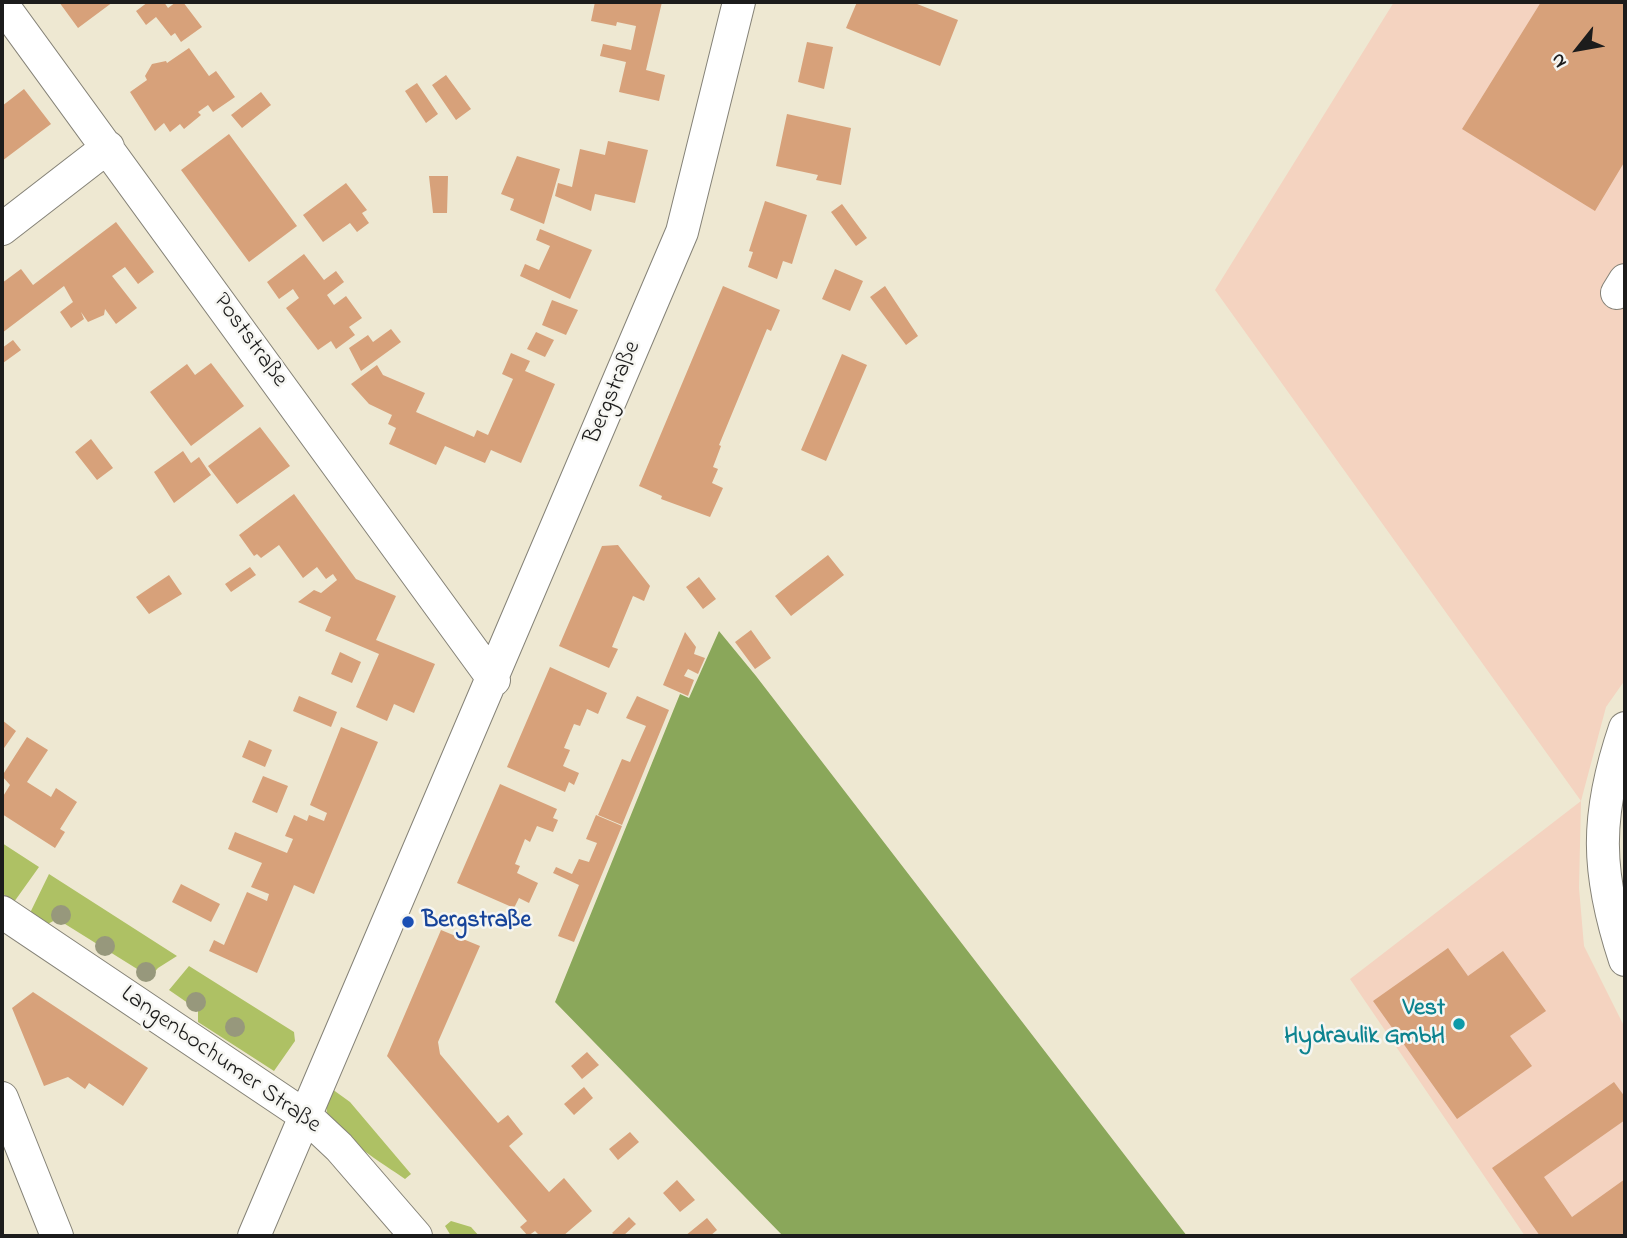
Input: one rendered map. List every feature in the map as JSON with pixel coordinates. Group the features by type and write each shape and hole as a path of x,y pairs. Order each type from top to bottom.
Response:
{"street":[{"name":"Bergstraße","path":"254,1236 494,680 682,232 739,2"},
{"name":"Poststraße","path":"2,4 494,680"},
{"path":"2,229 108,147"},
{"path":"1625,728 1604,803 1603,843 1605,886 1625,960"},
{"name":"Langenbochumer Straße","path":"2,912 307,1117 339,1147 416,1236"},
{"path":"2,1098 57,1236"}],"shaded area":[{"path":"1394,2 1625,2 1625,680 1606,707 1581,801 1215,290"},
{"path":"1581,801 1579,888 1584,946 1625,1028 1625,1236 1525,1236 1350,979"}],"green space":[{"path":"719,631 1187,1236 783,1236 555,1002 680,694 689,698"},
{"path":"2,843 39,867 14,902 2,893"},
{"path":"49,874 177,956 158,968 150,977 57,919 46,925 30,913"},
{"path":"189,966 294,1032 295,1041 274,1071 198,1022 198,1010 169,990"},
{"path":"332,1089 350,1102 411,1174 405,1179 341,1132 327,1112 327,1102"},
{"path":"451,1221 471,1227 479,1236 451,1236 445,1226"}],"building":[{"path":"59,2 113,2 78,28"},
{"path":"148,2 164,2 168,8 176,2 183,2 202,27 181,42 175,33 171,36 156,17 146,25 136,11"},
{"path":"595,2 662,2 646,70 665,75 659,101 619,92 626,62 600,56 603,44 631,50 636,26 617,22 616,26 591,21"},
{"path":"857,2 912,2 958,20 940,66 846,28"},
{"path":"1541,2 1625,2 1625,161 1595,211 1462,129"},
{"path":"807,42 833,47 824,89 798,82"},
{"path":"189,48 209,76 216,71 235,97 213,112 208,105 198,112 201,115 184,129 180,124 170,132 164,123 155,131 130,92 147,80 145,76 152,64 167,63"},
{"path":"446,75 471,109 456,120 432,85"},
{"path":"417,83 438,114 426,123 405,91"},
{"path":"24,89 51,124 2,161 2,106"},
{"path":"261,92 271,105 242,128 231,115"},
{"path":"787,114 851,128 841,185 816,180 818,175 776,166"},
{"path":"229,134 297,226 249,262 181,170"},
{"path":"608,141 648,150 635,203 595,194 591,211 555,196 558,183 572,187 580,149 605,155"},
{"path":"517,156 560,169 544,224 510,210 514,199 501,194"},
{"path":"429,176 448,176 447,213 433,213"},
{"path":"346,183 367,210 362,213 369,223 357,232 350,223 323,242 303,215"},
{"path":"765,201 807,215 792,264 783,261 777,279 748,267 753,252 749,251"},
{"path":"842,204 867,238 856,246 831,212"},
{"path":"116,222 154,272 138,284 125,267 112,276 137,308 116,324 105,309 104,315 88,322 81,312 84,319 71,328 60,312 73,302 64,286 2,333 2,283 21,269 33,285"},
{"path":"540,229 592,250 570,299 520,276 525,264 539,270 550,246 536,240"},
{"path":"304,254 324,280 336,271 344,282 327,295 334,305 346,296 362,318 349,327 355,335 336,349 331,341 318,350 286,308 299,298 293,289 279,299 267,282"},
{"path":"835,269 863,281 850,311 822,299"},
{"path":"723,286 780,310 771,331 767,329 719,445 721,446 713,467 718,469 712,483 723,488 710,517 661,499 662,496 639,486"},
{"path":"885,286 918,336 906,345 870,297"},
{"path":"552,300 578,310 566,335 542,325"},
{"path":"391,329 401,342 361,371 349,348 368,335 373,342"},
{"path":"536,332 554,340 545,357 527,349"},
{"path":"13,340 21,350 3,363 2,348"},
{"path":"511,353 530,361 525,371 555,384 521,463 491,450 485,463 445,446 436,465 389,444 396,428 388,424 392,415 369,404 351,384 377,365 383,375 425,393 416,412 474,437 477,430 488,435 513,379 502,374"},
{"path":"842,354 867,365 826,461 801,450"},
{"path":"211,363 244,406 191,446 150,392 187,364 195,375"},
{"path":"260,427 290,466 237,504 208,466"},
{"path":"91,439 113,468 97,480 75,452"},
{"path":"183,451 191,463 199,457 211,475 174,503 154,472"},
{"path":"294,494 356,579 396,596 376,640 435,664 414,713 394,704 387,721 356,707 379,654 325,631 331,617 298,602 314,590 321,593 337,580 333,574 326,579 317,567 303,578 279,545 261,558 257,554 254,556 239,535"},
{"path":"618,545 650,586 644,601 633,596 612,647 618,649 609,668 559,646 602,546"},
{"path":"828,555 844,575 791,616 775,596"},
{"path":"250,567 256,575 231,592 225,584"},
{"path":"169,575 182,594 149,614 136,597"},
{"path":"699,577 716,599 703,609 686,587"},
{"path":"751,630 771,658 755,669 735,642"},
{"path":"685,632 696,647 694,654 705,658 698,674 688,669 684,676 694,680 688,696 663,685"},
{"path":"340,652 361,662 352,683 331,674"},
{"path":"550,667 607,693 598,714 587,709 580,726 574,724 564,748 570,750 563,766 579,773 574,785 569,782 565,792 507,767"},
{"path":"299,696 337,712 331,727 293,711"},
{"path":"637,696 669,710 622,825 598,815 622,759 630,762 646,726 626,718"},
{"path":"2,720 16,731 2,751"},
{"path":"341,727 378,742 314,894 294,885 257,973 209,951 214,940 224,945 247,892 267,901 269,894 251,887 262,863 228,849 235,832 287,853 293,839 285,836 294,815 307,821 309,815 324,821 327,813 310,805"},
{"path":"27,737 48,750 27,782 51,797 56,788 77,802 60,829 65,832 55,848 2,814 2,798 10,785 2,776"},
{"path":"249,740 272,750 265,767 242,757"},
{"path":"263,776 288,786 277,813 252,802"},
{"path":"500,784 557,809 553,818 558,820 553,832 537,826 530,842 525,839 515,864 520,866 517,873 538,883 529,903 519,898 514,908 457,883"},
{"path":"596,815 622,826 574,942 558,936 579,885 553,873 556,867 572,874 579,859 589,862 597,843 586,839"},
{"path":"181,884 220,904 211,922 172,902"},
{"path":"441,930 480,946 438,1042 440,1054 498,1123 508,1115 523,1134 509,1146 549,1192 564,1178 592,1211 563,1236 540,1236 535,1231 528,1236 520,1227 527,1221 387,1056"},
{"name":"Vest Hydraulik GmbH","path":"1448,948 1468,976 1503,951 1546,1011 1510,1036 1532,1066 1457,1119 1373,1001"},
{"path":"33,992 148,1068 123,1106 89,1083 85,1089 68,1077 44,1086 12,1008"},
{"path":"587,1052 599,1065 582,1079 571,1066"},
{"path":"1614,1082 1625,1097 1625,1120 1544,1177 1572,1217 1625,1179 1625,1236 1540,1236 1492,1168"},
{"path":"584,1087 593,1098 574,1115 564,1104"},
{"path":"630,1132 639,1142 618,1160 609,1149"},
{"path":"677,1180 695,1200 680,1212 663,1193"},
{"path":"629,1217 636,1224 623,1236 612,1233"},
{"path":"707,1218 717,1230 710,1236 685,1236"}],"place":[{"name":"Bergstraße","path":"408,922"},
{"name":"Vest Hydraulik GmbH","path":"1459,1024"}]}
